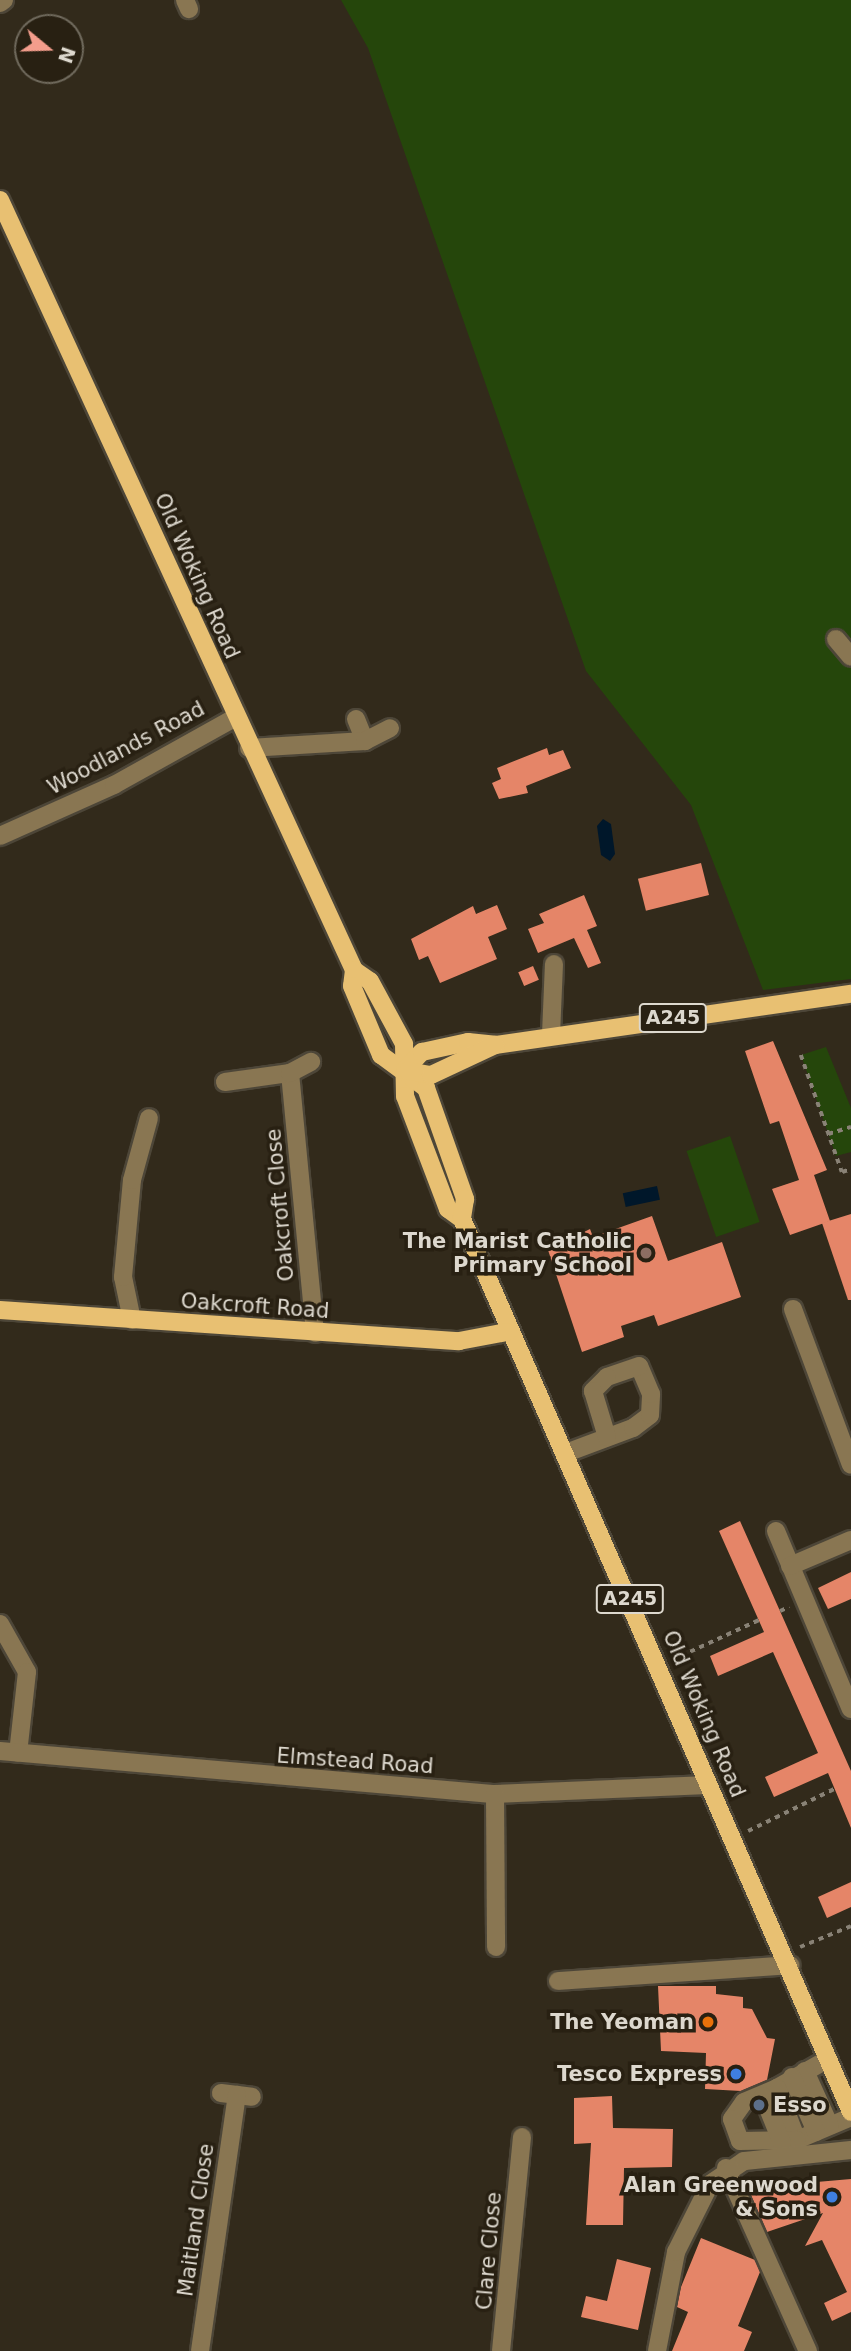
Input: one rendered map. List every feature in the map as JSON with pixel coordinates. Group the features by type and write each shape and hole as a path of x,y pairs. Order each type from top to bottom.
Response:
{"main road":[{"name":"Old Woking Road","path":"0,200 249,748 354,970 370,981 404,1044 405,1070"},
{"name":"Old Woking Road","path":"354,970 352,986 382,1055 426,1088 466,1199 462,1219 507,1332 566,1453 660,1666 708,1785 735,1838 788,1959 851,2115"},
{"name":"A245","path":"405,1070 435,1048 495,1045 551,1035 851,995"},
{"name":"Oakcroft Road","path":"0,1310 459,1341 507,1332"}],"street":[{"path":"836,639 851,657"},
{"name":"Woodlands Road","path":"0,836 114,785 236,717"},
{"path":"356,719 365,741"},
{"path":"249,748 365,741 390,728"},
{"path":"551,1035 554,964"},
{"path":"226,1082 290,1073 311,1062"},
{"name":"Oakcroft Close","path":"290,1073 315,1333"},
{"path":"132,1320 123,1277 132,1180 149,1118"},
{"path":"793,1308 851,1465"},
{"path":"566,1453 607,1437"},
{"path":"776,1531 851,1709"},
{"path":"790,1566 851,1540"},
{"path":"0,1624 27,1672 9,1752"},
{"name":"Elmstead Road","path":"9,1752 495,1794 708,1785"},
{"path":"495,1794 496,1947"},
{"path":"558,1980 788,1959"},
{"path":"828,2059 770,2092 744,2102 732,2119 740,2141 789,2141 851,2115"},
{"path":"799,2074 823,2129"},
{"path":"770,2092 789,2141"},
{"name":"Maitland Close","path":"200,2351 237,2095"},
{"name":"Clare Close","path":"501,2351 512,2155 522,2137"},
{"path":"657,2351 685,2227 726,2168 762,2158 838,2156 851,2150"},
{"path":"726,2168 808,2351"}],"path":[{"path":"801,1055 842,1172 851,1169"},
{"path":"828,1134 851,1127"},
{"path":"660,1666 759,1620"},
{"path":"735,1838 834,1789"},
{"path":"788,1959 851,1926"}],"green space":[{"path":"341,0 851,0 851,979 763,990 691,805 586,671 368,48"},
{"path":"826,1047 851,1108 851,1152 836,1156 801,1055"},
{"path":"730,1136 760,1222 716,1237 687,1151"}],"water":[{"path":"603,819 611,824 615,854 610,861 601,855 597,826"},
{"path":"657,1186 660,1200 626,1207 623,1193"}],"building":[{"path":"547,748 549,755 563,750 571,768 526,786 528,793 499,799 492,783 501,779 497,768"},
{"path":"701,863 709,895 646,911 638,879"},
{"path":"584,895 597,926 587,930 601,963 588,968 574,938 538,953 528,929 544,923 539,914"},
{"path":"497,905 507,929 488,937 497,959 440,983 428,956 419,960 411,939 473,906 476,914"},
{"path":"533,966 539,980 524,986 518,972"},
{"path":"773,1041 827,1170 814,1175 830,1221 790,1235 772,1189 799,1180 779,1121 770,1124 745,1051"},
{"path":"851,1214 851,1300 848,1300 822,1223"},
{"path":"652,1216 668,1261 722,1242 741,1297 658,1326 654,1315 621,1326 624,1337 582,1352 548,1250 590,1229 593,1237"},
{"path":"740,1521 851,1771 851,1828 828,1773 774,1797 765,1777 818,1753 773,1652 718,1676 710,1656 764,1632 719,1531"},
{"path":"851,1572 851,1599 828,1609 818,1588"},
{"path":"851,1882 851,1907 827,1918 818,1897"},
{"name":"The Yeoman","path":"658,1986 716,1986 716,1994 743,1997 743,2008 752,2009 767,2038 775,2039 767,2080 741,2091 705,2089 706,2053 661,2051"},
{"path":"612,2096 613,2128 673,2129 672,2167 624,2168 623,2225 586,2225 591,2143 574,2144 574,2098"},
{"path":"851,2179 851,2312 832,2321 824,2303 847,2292 822,2240 805,2246 823,2213 767,2232 748,2188"},
{"path":"701,2238 755,2260 760,2272 738,2326 752,2332 744,2351 672,2351 688,2312 677,2307 681,2287"},
{"path":"617,2259 651,2268 638,2330 581,2317 586,2296 607,2301"}],"place":[{"name":"The Marist Catholic Primary School","path":"646,1253"},
{"name":"The Yeoman","path":"708,2022"},
{"name":"Tesco Express","path":"736,2074"},
{"name":"Esso","path":"759,2105"},
{"name":"Alan Greenwood & Sons","path":"832,2197"}]}
